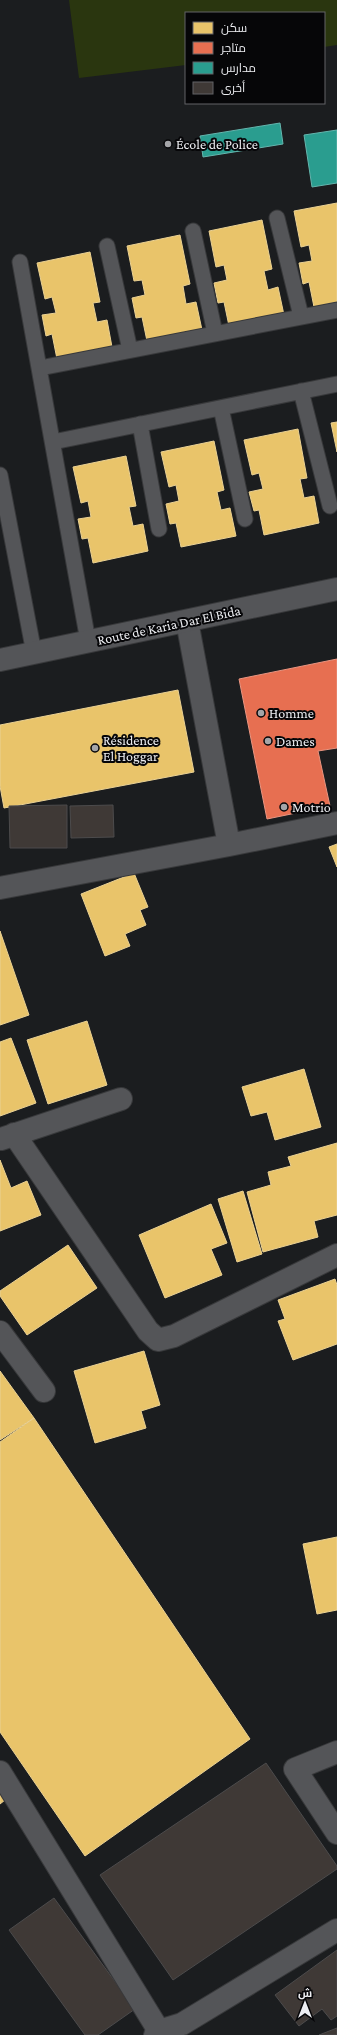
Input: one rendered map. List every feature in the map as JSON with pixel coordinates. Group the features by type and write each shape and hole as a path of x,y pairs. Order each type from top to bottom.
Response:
{"street":[{"name":"Route de Karia Dar El Bida","path":"0,660 337,589"},
{"path":"187,621 229,845"},
{"path":"0,888 337,823"},
{"path":"121,1099 7,1137 148,1331 158,1340 174,1336 337,1255"},
{"path":"0,1332 44,1391"},
{"path":"337,1752 295,1769 337,1833"},
{"path":"0,1772 157,2033 182,2024 337,1930"}],"lane":[{"path":"277,218 301,316"},
{"path":"193,230 214,333"},
{"path":"108,246 130,350"},
{"path":"20,262 88,641"},
{"path":"40,368 337,310"},
{"path":"53,442 337,384"},
{"path":"301,391 330,506"},
{"path":"221,408 245,519"},
{"path":"140,424 159,529"},
{"path":"0,475 34,653"}],"green space":[{"path":"69,0 337,0 337,45 325,47 325,12 185,12 185,65 79,78"}],"building: سكن":[{"path":"337,203 337,302 314,307 309,282 303,284 299,263 312,261 309,245 301,247 294,211"},
{"path":"262,220 272,269 264,271 268,290 278,287 284,315 229,326 224,302 218,303 214,283 227,280 224,265 216,267 209,231"},
{"path":"180,235 190,284 183,286 186,304 196,302 202,330 147,341 142,317 136,318 132,298 145,295 142,280 134,281 127,246"},
{"path":"90,252 100,302 93,303 97,322 107,320 112,347 57,359 52,334 46,336 42,315 56,313 52,297 45,299 37,263"},
{"path":"337,422 337,452 331,423"},
{"path":"298,429 307,478 300,479 304,498 314,496 319,523 264,535 259,510 254,511 249,492 263,489 259,473 252,475 244,440"},
{"path":"214,441 224,490 217,492 221,510 230,508 236,536 181,547 176,523 170,524 166,504 179,501 176,485 169,487 161,452"},
{"path":"126,456 136,506 129,507 133,526 143,524 148,551 93,563 88,538 82,539 78,519 91,517 88,501 81,503 73,467"},
{"name":"Résidence El Hoggar","path":"178,690 194,772 4,808 0,786 0,725"},
{"path":"337,844 337,867 329,847"},
{"path":"134,873 148,907 140,910 146,925 125,934 130,946 105,956 81,894"},
{"path":"0,931 29,1015 0,1025"},
{"path":"87,1021 107,1085 48,1104 27,1040"},
{"path":"11,1038 36,1103 0,1116 0,1042"},
{"path":"304,1069 321,1127 275,1140 267,1112 251,1116 242,1087"},
{"path":"337,1143 337,1215 314,1221 318,1237 263,1252 247,1192 271,1185 268,1172 291,1166 288,1157"},
{"path":"0,1160 11,1188 27,1181 41,1215 0,1231"},
{"path":"243,1191 262,1254 237,1262 218,1199"},
{"path":"211,1204 227,1243 211,1249 222,1275 165,1298 139,1235"},
{"path":"68,1245 97,1288 27,1335 0,1296 0,1291"},
{"path":"335,1279 337,1285 337,1344 293,1360 278,1321 285,1319 278,1300"},
{"path":"144,1351 160,1405 141,1411 146,1428 95,1443 74,1371"},
{"path":"0,1371 34,1418 0,1440"},
{"path":"34,1418 250,1739 85,1856 0,1732 0,1442"},
{"path":"337,1537 337,1610 317,1614 303,1544"},
{"path":"0,1793 5,1800 0,1804"}],"building: متاجر":[{"path":"337,659 337,748 318,751 330,806 267,819 239,679"}],"building: مدارس":[{"path":"280,123 283,144 203,157 200,136"},
{"path":"337,130 337,183 312,187 304,135"}],"building: أخرى":[{"path":"67,805 67,848 10,848 9,806"},
{"path":"113,805 114,837 71,838 70,806"},
{"path":"266,1763 337,1866 337,1869 173,1980 100,1875"},
{"path":"54,1898 135,2009 98,2035 85,2035 9,1930"},
{"path":"337,1950 337,2016 331,2020 322,2009 299,2026 275,1995"},
{"path":"337,2028 337,2035 319,2035"}],"place":[{"name":"École de Police","path":"168,144"},
{"name":"Homme","path":"261,713"},
{"name":"Dames","path":"268,741"},
{"name":"Résidence El Hoggar","path":"95,748"},
{"name":"Motrio","path":"284,807"}]}
